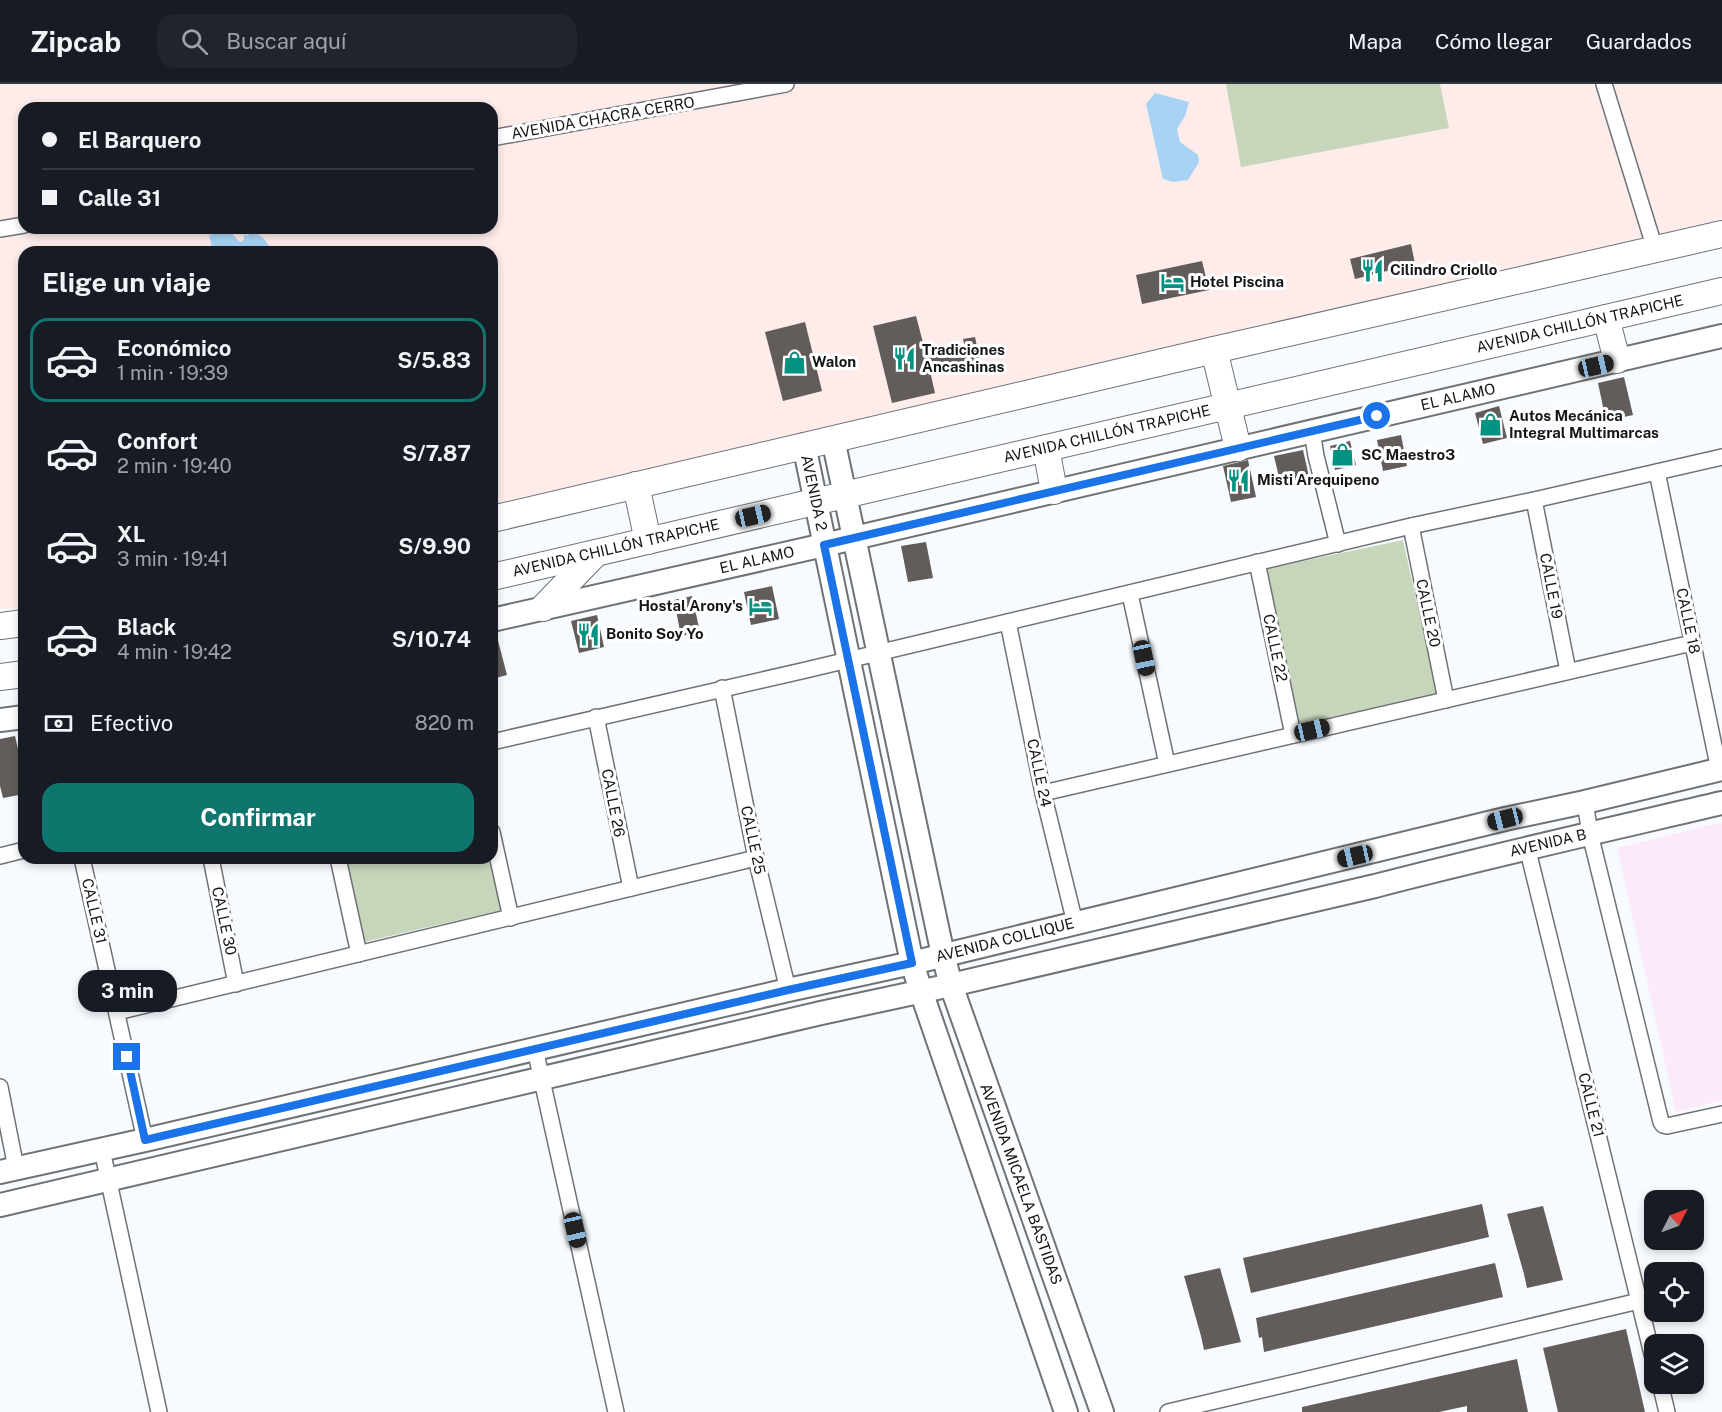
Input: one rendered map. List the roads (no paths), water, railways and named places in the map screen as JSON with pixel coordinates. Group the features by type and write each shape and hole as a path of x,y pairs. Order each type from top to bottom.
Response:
{"main road":[{"path":"498,518 1722,234"},
{"name":"AVENIDA CHILLÓN TRAPICHE","path":"498,576 1722,291"},
{"path":"1606,318 1617,360"},
{"path":"1214,350 1238,448"},
{"path":"1046,448 1054,491"},
{"path":"636,485 648,541"},
{"path":"543,608 596,553"},
{"path":"0,626 18,624"},
{"path":"0,677 18,675"}],"street":[{"name":"AVENIDA CHACRA CERRO","path":"498,137 786,84"},
{"path":"1604,84 1655,249"},
{"path":"0,229 18,226"},
{"name":"EL ALAMO","path":"498,619 1722,336"},
{"path":"1312,431 1338,544"},
{"name":"AVENIDA 2","path":"833,439 943,955"},
{"name":"AVENIDA 2","path":"804,445 912,963"},
{"path":"498,740 1130,594 1411,526 1722,457"},
{"name":"CALLE 18","path":"1656,472 1721,770"},
{"name":"CALLE 19","path":"1534,500 1568,671"},
{"name":"CALLE 20","path":"1411,526 1446,700"},
{"name":"CALLE 22","path":"1257,562 1293,735"},
{"path":"1130,594 1167,764"},
{"name":"CALLE 24","path":"1008,622 1043,793 1076,923"},
{"path":"1043,793 1692,643"},
{"name":"CALLE 25","path":"722,688 756,858 788,990"},
{"name":"CALLE 26","path":"596,717 631,888"},
{"path":"0,720 18,718"},
{"name":"AVENIDA B","path":"1378,850 1721,770"},
{"path":"1585,802 1590,834 1660,1122 1667,1126 1722,1113"},
{"name":"AVENIDA B","path":"0,1204 821,1012 951,985 1375,886 1527,847 1722,803"},
{"name":"CALLE 21","path":"1527,847 1647,1334"},
{"name":"AVENIDA COLLIQUE","path":"8,1170 912,963 1378,850"},
{"path":"0,856 18,852"},
{"path":"117,1012 756,858"},
{"path":"498,859 511,918"},
{"name":"CALLE 31","path":"83,864 145,1140"},
{"name":"CALLE 30","path":"212,864 236,984"},
{"path":"339,864 359,954"},
{"name":"AVENIDA MICAELA BASTIDAS","path":"943,955 978,1063 1102,1412"},
{"name":"AVENIDA MICAELA BASTIDAS","path":"912,963 1066,1412"},
{"path":"535,1049 616,1412"},
{"path":"951,1076 953,1066 963,1058 971,1058 978,1063"},
{"path":"0,1087 8,1170"},
{"path":"102,1150 159,1412"},
{"path":"1002,1223 1032,1214"},
{"path":"1168,1412 1639,1301"},
{"path":"1663,1394 1667,1412"}],"water":[{"path":"1155,93 1189,102 1185,116 1177,129 1180,142 1198,155 1199,162 1188,180 1173,182 1163,179 1146,104"},
{"path":"233,234 240,242 244,240 244,234 248,236 257,234 269,246 212,246 209,235"}],"place":[{"name":"Cilindro Criollo","path":"1372,270"},
{"name":"Hotel Piscina","path":"1172,282"},
{"name":"Tradiciones Ancashinas","path":"904,359"},
{"name":"Walon","path":"794,362"},
{"name":"Autos Mecánica Integral Multimarcas","path":"1491,425"},
{"name":"SC Maestro3","path":"1343,455"},
{"name":"Misti Arequipeno","path":"1239,480"},
{"name":"Hostal Arony's","path":"761,606"},
{"name":"Bonito Soy Yo","path":"588,634"}]}
